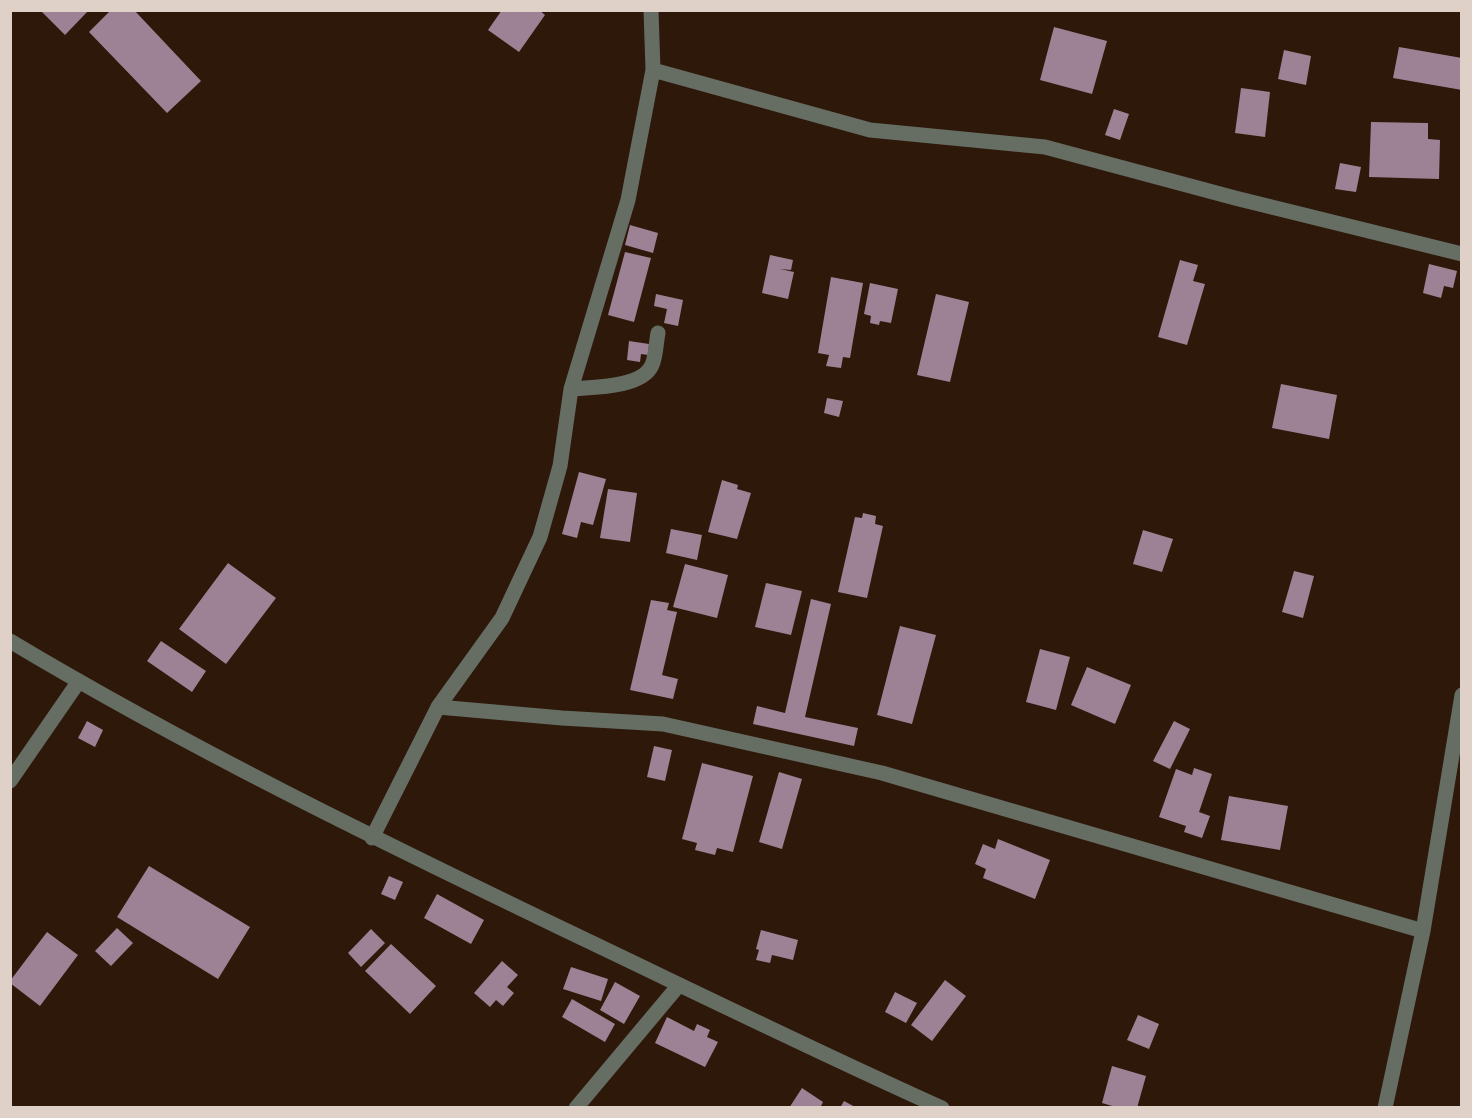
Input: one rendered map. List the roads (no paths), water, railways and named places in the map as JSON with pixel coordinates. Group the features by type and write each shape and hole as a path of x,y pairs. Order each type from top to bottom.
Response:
{"street":[{"path":"372,838 438,707 502,618 540,537 560,466 571,389 628,200 653,70 650,11"},
{"path":"653,70 870,130 1045,147 1235,198 1461,254"},
{"path":"571,389 634,381 648,372 653,364 658,333"},
{"path":"10,641 78,681 372,838 848,1065 942,1107"},
{"path":"10,781 78,681"},
{"path":"1385,1107 1423,931 1461,695"},
{"path":"438,707 663,724 882,773 1423,931"},
{"path":"576,1107 679,985"}]}
